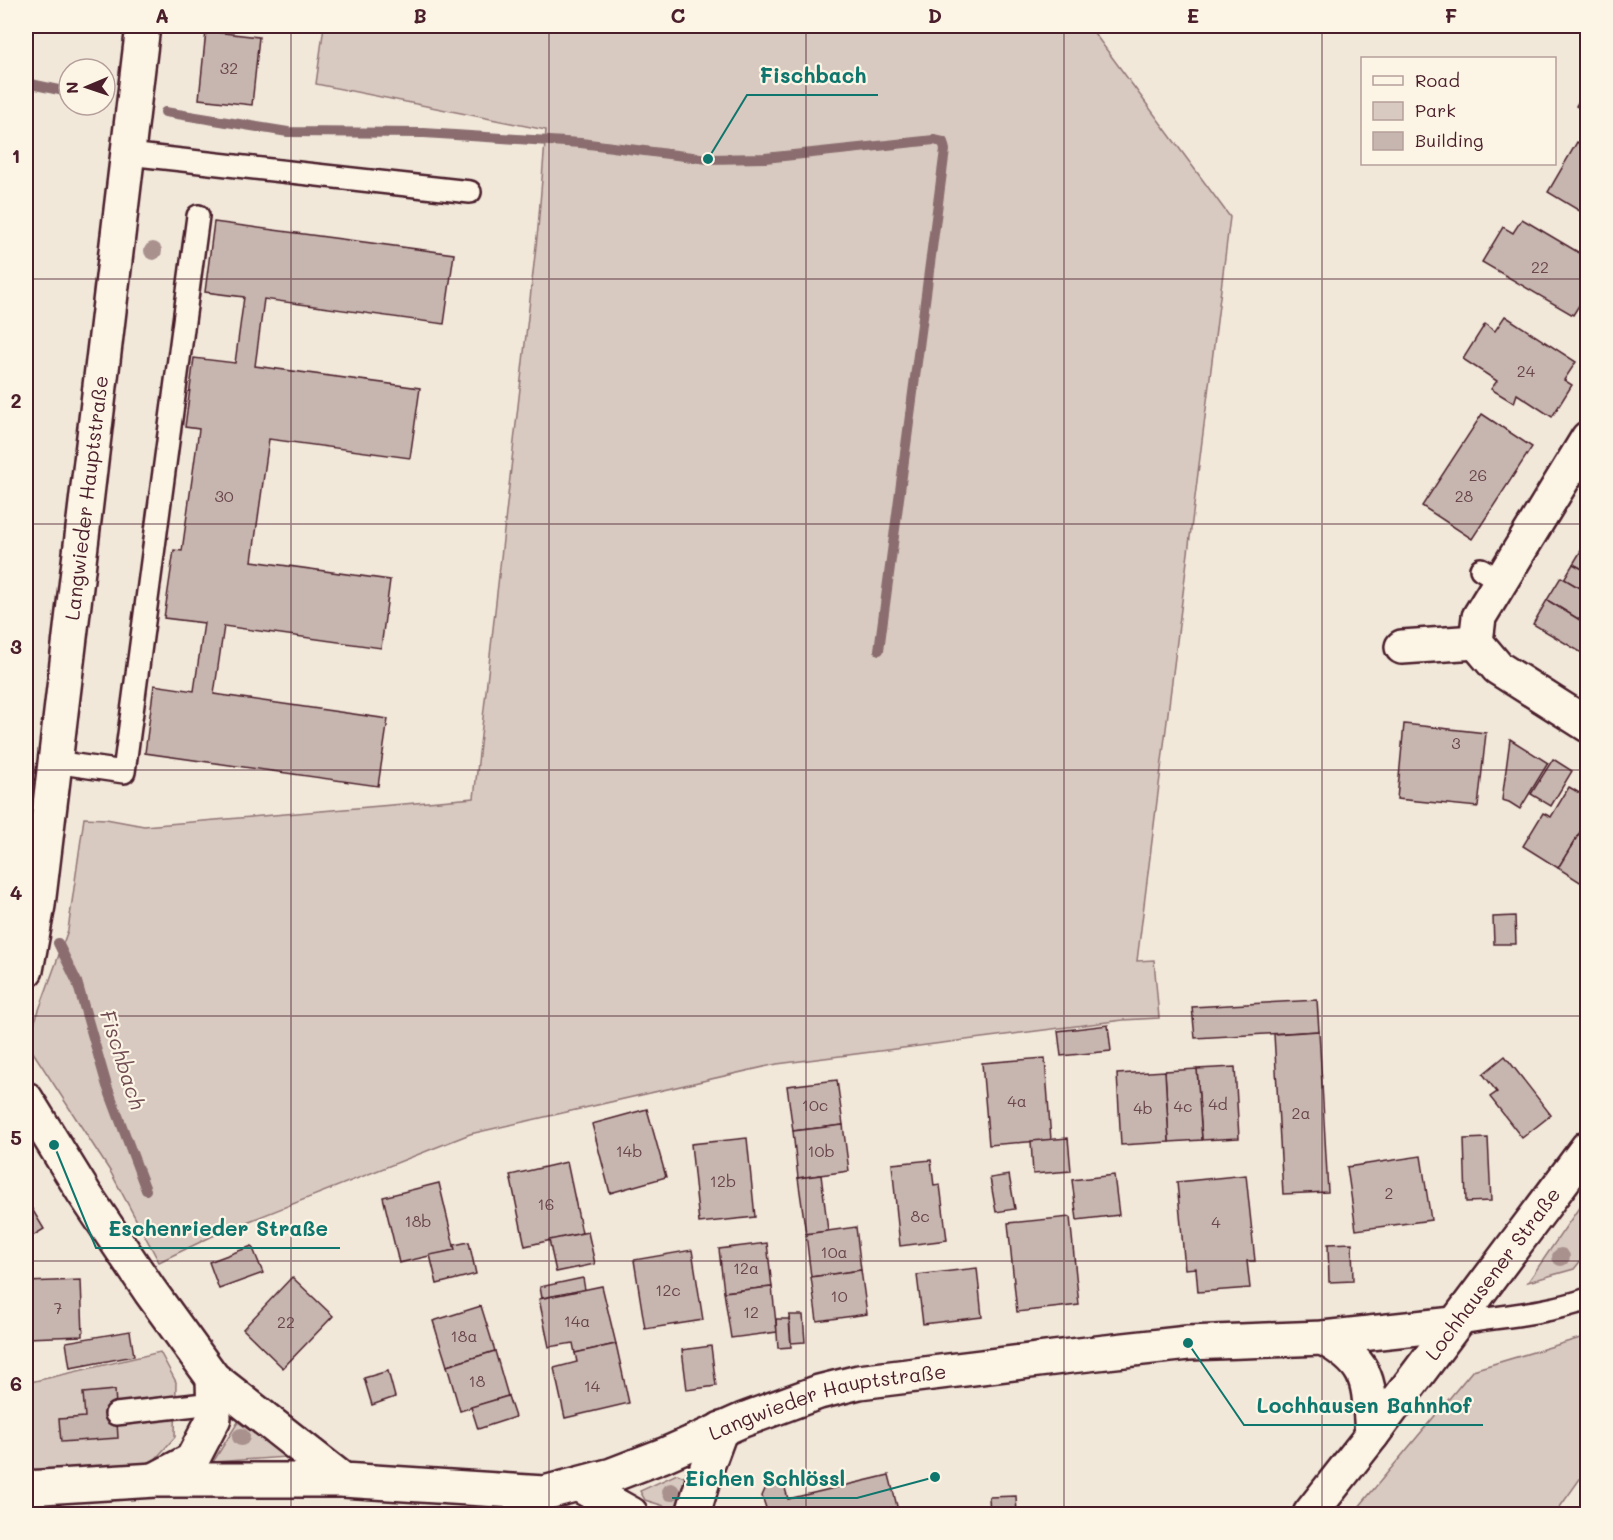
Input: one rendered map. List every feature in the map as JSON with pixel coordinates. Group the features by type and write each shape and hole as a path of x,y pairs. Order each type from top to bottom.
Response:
{"street":[{"name":"Langwieder Hauptstraße","path":"26,970 38,905 143,26"},
{"path":"1587,438 1492,576 1479,617 1476,642 1498,668 1587,725"},
{"path":"1402,647 1476,642"},
{"path":"26,1099 84,1193 213,1390 343,1480"},
{"name":"Lochhausener Straße","path":"1310,1515 1587,1147"},
{"name":"Langwieder Hauptstraße","path":"26,1488 155,1480 343,1480 544,1493 612,1475 664,1455 743,1419 819,1392 859,1382 1188,1343 1323,1338 1454,1324"},
{"path":"1323,1338 1343,1349 1356,1361 1368,1385 1372,1435"},
{"name":"Langwieder Hauptstraße","path":"155,1480 192,1460 213,1418 213,1390"},
{"path":"693,1515 721,1429"},
{"path":"579,1485 631,1515"}],"lane":[{"path":"128,154 470,192"},
{"path":"54,762 124,772 198,216"},
{"path":"1454,1324 1559,1308 1587,1299"},
{"path":"116,1413 213,1390"}],"green space":[{"path":"324,26 1089,26 1230,217 1137,961 1154,960 1159,1018 1123,1020 777,1064 470,1134 219,1233 159,1262 110,1171 27,1043 68,930 84,818 106,819 144,826 474,798 538,228 546,130 316,84"},
{"path":"1587,1196 1587,1253 1574,1269 1528,1282"},
{"path":"1587,1336 1587,1469 1555,1514 1353,1514 1473,1370"},
{"path":"160,1352 176,1382 175,1437 152,1463 26,1475 26,1383"},
{"path":"238,1422 287,1457 213,1462"},
{"path":"677,1474 687,1478 680,1511 645,1500 640,1491"}],"building":[{"path":"206,31 259,37 252,105 199,99"},
{"path":"1588,85 1588,113 1576,106"},
{"path":"1577,142 1588,149 1588,216 1548,192"},
{"path":"1522,219 1588,258 1588,273 1583,280 1588,282 1588,291 1573,315 1482,262 1503,227 1513,233"},
{"path":"214,222 454,254 444,324 264,299 255,366 420,388 410,458 269,439 252,561 390,580 381,648 224,626 214,694 388,719 378,786 145,753 154,685 194,691 204,623 164,618 174,550 182,551 199,429 185,427 194,358 235,363 244,297 205,292"},
{"path":"1505,316 1576,362 1564,380 1572,385 1552,417 1517,394 1514,403 1491,389 1497,381 1463,359 1485,324 1495,331"},
{"path":"1482,414 1532,447 1472,539 1422,506"},
{"path":"1582,549 1588,552 1588,572 1573,564"},
{"path":"1573,564 1588,572 1588,593 1564,579"},
{"path":"1561,577 1588,593 1588,625 1547,600"},
{"path":"1547,600 1588,625 1587,656 1533,624"},
{"path":"1404,724 1486,733 1478,807 1397,799"},
{"path":"1510,739 1548,763 1520,809 1502,800"},
{"path":"1553,759 1572,771 1551,806 1531,794"},
{"path":"1569,787 1588,798 1588,820 1558,868 1523,846 1543,813 1551,817"},
{"path":"1580,832 1588,838 1588,887 1558,868"},
{"path":"1515,916 1516,944 1494,944 1493,917"},
{"path":"1317,1000 1319,1031 1195,1038 1192,1007"},
{"path":"1108,1025 1111,1051 1061,1056 1058,1031"},
{"path":"1319,1031 1328,1192 1283,1194 1274,1034"},
{"path":"1505,1056 1551,1115 1522,1138 1490,1097 1497,1092 1483,1074"},
{"path":"1045,1058 1051,1140 989,1145 982,1063"},
{"path":"1235,1067 1239,1138 1202,1140 1197,1069"},
{"path":"1197,1069 1202,1140 1169,1142 1165,1071"},
{"path":"1165,1071 1169,1142 1121,1145 1117,1074"},
{"path":"837,1080 843,1125 793,1131 787,1086"},
{"path":"647,1109 666,1177 610,1193 592,1124"},
{"path":"843,1125 849,1171 798,1178 793,1131"},
{"path":"747,1138 755,1217 699,1223 691,1144"},
{"path":"1068,1138 1071,1171 1033,1174 1031,1141"},
{"path":"1488,1138 1491,1201 1466,1202 1464,1139"},
{"path":"1421,1156 1431,1220 1356,1230 1347,1167"},
{"path":"931,1160 934,1186 940,1185 947,1240 900,1246 892,1164"},
{"path":"567,1162 582,1233 525,1246 510,1175"},
{"path":"821,1175 828,1231 806,1234 798,1178"},
{"path":"1009,1175 1015,1209 996,1212 990,1178"},
{"path":"1114,1175 1119,1215 1077,1220 1072,1180"},
{"path":"1246,1175 1255,1261 1247,1261 1250,1288 1198,1292 1196,1268 1185,1269 1177,1182"},
{"path":"439,1183 455,1250 399,1263 383,1197"},
{"path":"26,1199 44,1229 26,1240"},
{"path":"1070,1217 1079,1305 1017,1312 1008,1223"},
{"path":"856,1227 861,1270 811,1277 806,1234"},
{"path":"588,1232 595,1264 556,1272 549,1240"},
{"path":"469,1242 476,1274 437,1284 430,1255 455,1250 454,1245"},
{"path":"767,1243 772,1287 724,1292 719,1249"},
{"path":"1352,1243 1353,1281 1329,1282 1328,1244"},
{"path":"252,1246 263,1273 219,1289 209,1262"},
{"path":"692,1250 703,1320 645,1329 634,1260"},
{"path":"977,1268 982,1317 923,1324 917,1275"},
{"path":"861,1270 867,1314 817,1321 811,1277"},
{"path":"292,1277 333,1316 283,1368 243,1329"},
{"path":"583,1278 585,1290 542,1298 540,1287"},
{"path":"81,1280 83,1336 26,1338 26,1282"},
{"path":"602,1286 616,1344 575,1353 573,1343 549,1347 539,1299"},
{"path":"772,1287 777,1332 731,1338 724,1292"},
{"path":"481,1306 495,1351 447,1366 433,1321"},
{"path":"789,1315 803,1315 805,1342 791,1343"},
{"path":"776,1319 789,1319 791,1347 778,1348"},
{"path":"130,1331 134,1356 70,1368 66,1342"},
{"path":"616,1344 629,1403 565,1418 554,1368 577,1362 575,1353"},
{"path":"711,1346 716,1386 687,1390 682,1350"},
{"path":"495,1351 508,1396 460,1411 447,1366"},
{"path":"388,1371 395,1397 372,1405 364,1378"},
{"path":"115,1390 118,1438 61,1442 59,1419 85,1417 83,1393"},
{"path":"508,1396 515,1417 478,1429 471,1407"},
{"path":"889,1475 899,1514 768,1514 762,1496 766,1487 777,1483 785,1488 788,1499"},
{"path":"1016,1496 1017,1514 990,1514 989,1497"}],"waterway":[{"path":"26,83 57,89"},
{"name":"Fischbach","path":"165,112 288,132 424,133 581,143 708,159 765,158 934,140 943,142 945,150 879,650"},
{"name":"Fischbach","path":"58,943 77,982 107,1086 146,1190"}],"place":[{"name":"Fischbach","path":"708,159"},
{"name":"Eschenrieder Straße","path":"54,1145"},
{"name":"Lochhausen Bahnhof","path":"1188,1343"},
{"name":"Eichen Schlössl","path":"935,1477"}]}
